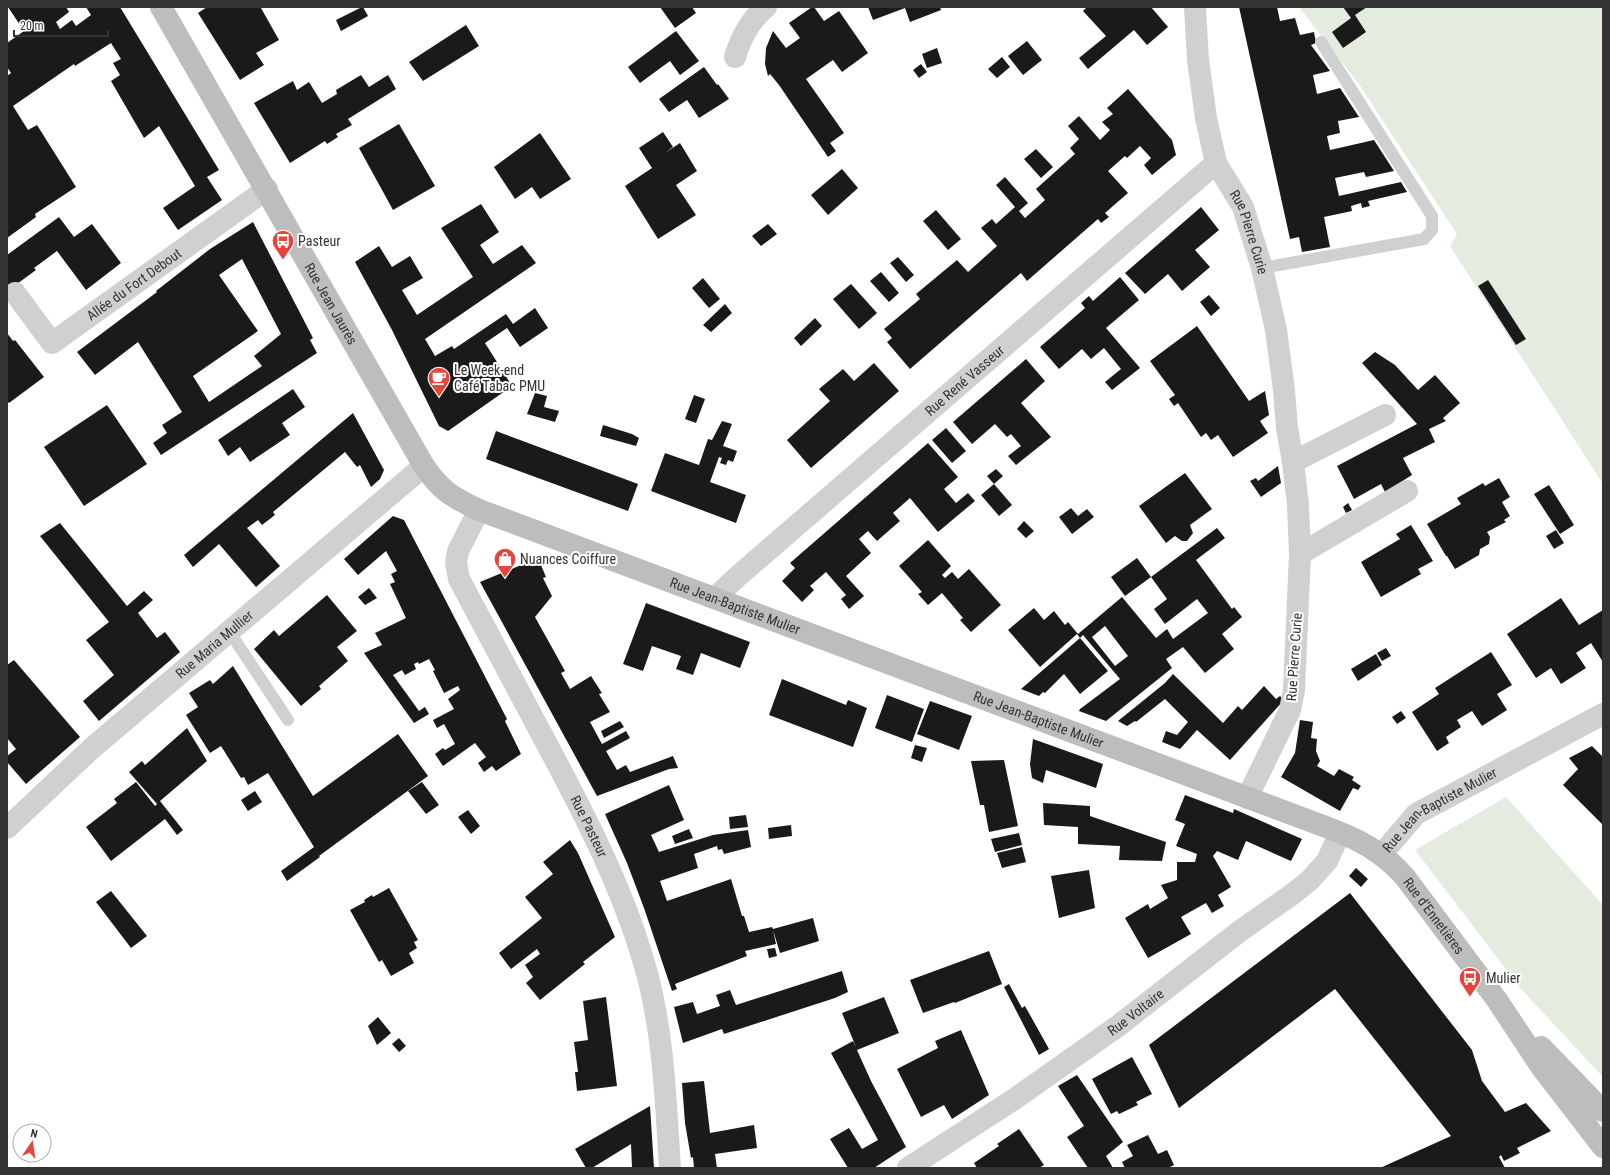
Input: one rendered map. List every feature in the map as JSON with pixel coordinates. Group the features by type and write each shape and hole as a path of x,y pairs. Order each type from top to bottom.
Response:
{"main road":[{"name":"Rue Jean Jaurès","path":"161,7 267,189 424,466 438,485 447,493"},
{"name":"Rue Jean-Baptiste Mulier","path":"447,493 479,510 1340,833 1368,845 1382,854"},
{"name":"Rue d'Ennetières","path":"1382,854 1405,877 1497,1000 1542,1068 1603,1147"},
{"name":"Rue d'Ennetières","path":"1497,1000 1603,1111"}],"street":[{"path":"735,57 739,43 747,28 757,14 766,7"},
{"name":"Rue Pierre Curie","path":"1195,7 1198,60 1206,118 1216,163 1243,207 1262,268 1276,330 1284,390 1287,428 1298,505 1300,554 1294,690 1290,710 1247,798"},
{"name":"Rue René Vasseur","path":"715,598 737,577 1216,163"},
{"name":"Allée du Fort Debout","path":"15,293 52,343 267,189"},
{"path":"1293,462 1385,415"},
{"name":"Rue Maria Mullier","path":"7,828 91,749 424,466"},
{"path":"1300,554 1406,491"},
{"name":"Rue Pasteur","path":"479,510 458,551 456,563 459,579 578,803 606,860 626,908 639,946 657,1020 663,1060 670,1168"},
{"name":"Rue Jean-Baptiste Mulier","path":"1382,854 1416,814 1603,714"},
{"name":"Rue Voltaire","path":"908,1168 1013,1100 1112,1031 1240,932 1294,893 1310,880 1327,861 1340,833"}],"lane":[{"path":"1262,268 1424,238 1432,230 1432,216 1320,42"},
{"path":"229,631 288,720"}],"shaded area":[{"path":"1299,7 1603,7 1603,484 1450,246 1457,234 1359,84"},
{"path":"1506,797 1603,905 1603,1077 1521,989 1415,850"}],"building":[{"path":"8,7 66,7 69,12 56,22 60,29 72,20 76,26 91,15 86,7 120,7 219,170 207,177 222,200 178,230 163,208 195,186 159,126 144,138 111,81 120,75 113,63 121,59 111,43 75,66 74,64 13,106 28,130 37,125 76,187 35,214 36,217 7,238 7,76 11,73 7,67 7,43 24,31"},
{"path":"207,7 263,7 261,8 279,40 256,53 264,65 240,80 198,13"},
{"path":"362,7 368,16 341,31 336,20"},
{"path":"660,7 692,7 696,13 675,28"},
{"path":"814,7 824,21 839,11 868,53 842,72 833,60 806,79 844,133 830,143 836,151 828,157 779,85 770,74 768,76 765,64 766,48 773,31 786,48 800,38 789,23"},
{"path":"868,7 940,7 941,10 910,22 905,8 873,20"},
{"path":"1087,7 1151,7 1168,27 1147,45 1134,30 1088,69 1079,58 1106,36 1083,11"},
{"path":"1239,7 1277,7 1280,21 1295,18 1300,35 1314,32 1316,43 1311,45 1330,71 1313,75 1317,94 1340,88 1359,117 1338,121 1340,133 1327,136 1330,150 1374,140 1394,171 1366,177 1364,172 1335,178 1339,196 1401,182 1407,192 1368,201 1370,206 1362,208 1361,203 1351,206 1352,211 1324,217 1330,247 1302,252 1299,237 1290,239"},
{"path":"1343,7 1367,7 1355,15 1366,32 1343,48 1332,32 1351,18"},
{"path":"466,25 479,46 423,81 409,62"},
{"path":"676,31 699,61 680,75 670,61 640,83 628,67"},
{"path":"1027,41 1042,60 1023,75 1008,56"},
{"path":"937,48 942,63 927,68 922,54"},
{"path":"1002,57 1010,67 997,78 988,69"},
{"path":"921,64 927,72 919,78 913,70"},
{"path":"704,67 729,99 699,118 687,100 669,112 659,99"},
{"path":"361,75 369,87 388,75 396,89 348,119 352,125 336,134 338,137 327,144 325,141 290,163 254,103 293,81 297,90 309,82 322,103 337,94 336,90"},
{"path":"1128,89 1172,140 1176,155 1152,175 1144,165 1151,158 1140,146 1127,158 1125,156 1108,171 1128,193 1105,213 1109,217 1101,223 1098,219 1027,281 1021,273 910,369 887,342 892,338 884,329 920,299 916,294 957,260 968,272 997,246 981,228 992,219 996,224 1015,207 996,185 1005,177 1028,203 1019,211 1025,218 1045,200 1036,189 1075,154 1070,148 1079,139 1068,126 1079,116 1100,140 1110,130 1102,122 1113,114 1107,108"},
{"path":"399,124 435,186 393,210 359,148"},
{"path":"663,132 673,147 665,153 680,143 697,171 676,185 696,215 658,239 625,186 652,168 639,148"},
{"path":"540,133 571,179 540,199 532,187 515,199 494,167"},
{"path":"1036,149 1053,167 1041,178 1024,159"},
{"path":"842,169 858,188 828,215 811,195"},
{"path":"481,204 499,232 480,245 493,264 522,245 536,263 425,339 435,356 452,346 454,349 506,314 513,324 535,308 548,328 520,347 507,328 485,343 512,386 448,431 439,426 392,330 355,262 379,246 392,267 410,256 423,278 402,290 417,315 473,277 441,228"},
{"path":"1201,207 1219,230 1195,250 1210,267 1182,291 1168,274 1145,294 1125,273"},
{"path":"936,210 961,239 948,250 923,221"},
{"path":"59,217 74,237 92,224 121,263 86,290 57,251 34,268 36,270 10,289 7,288 7,255"},
{"path":"253,222 313,338 310,340 317,353 161,455 153,443 167,433 162,425 182,412 138,342 95,375 77,352 157,292 156,291 210,249","holes":["242,259 281,334 254,356 262,366 209,402 193,376 258,331 219,275"]},
{"path":"768,224 777,234 761,246 752,236"},
{"path":"898,257 914,275 906,282 890,263"},
{"path":"881,272 899,293 889,302 870,281"},
{"path":"1120,277 1139,300 1106,328 1140,368 1112,390 1105,382 1121,369 1104,348 1091,359 1082,349 1059,369 1040,347 1085,308 1081,303 1089,296 1093,301"},
{"path":"703,278 720,299 709,308 692,288"},
{"path":"1488,280 1526,339 1516,345 1478,286"},
{"path":"851,284 877,313 859,329 833,299"},
{"path":"1209,295 1220,308 1211,316 1200,302"},
{"path":"725,304 732,313 711,332 703,325"},
{"path":"815,318 822,326 801,346 794,338"},
{"path":"1197,326 1249,401 1265,391 1269,415 1260,421 1268,433 1233,457 1218,435 1211,440 1206,433 1201,437 1178,403 1174,406 1169,399 1175,395 1150,361"},
{"path":"7,333 13,341 15,340 44,377 9,403 7,401"},
{"path":"1375,352 1395,365 1418,390 1435,375 1460,403 1443,418 1446,421 1429,429 1435,442 1403,458 1412,475 1385,492 1381,484 1354,499 1337,466 1417,424 1362,363"},
{"path":"1026,359 1045,381 1021,403 1051,437 1016,465 1008,456 1021,446 1011,434 1007,437 995,424 972,444 953,422"},
{"path":"874,363 899,391 811,468 787,440 830,401 819,389 843,369 854,381"},
{"path":"293,389 305,407 282,423 290,435 250,462 240,447 228,456 218,440"},
{"path":"535,393 547,396 544,407 559,411 555,422 527,414"},
{"path":"694,395 705,399 696,423 685,419"},
{"path":"107,405 147,464 84,506 44,447"},
{"path":"353,413 384,470 380,479 371,487 360,465 357,467 345,452 273,512 275,515 262,525 258,520 247,528 280,566 256,587 219,544 193,567 184,555"},
{"path":"722,421 732,424 723,446 737,451 733,462 728,460 726,465 720,463 722,458 719,457 710,482 746,495 736,523 651,491 665,453 699,465 708,439 712,440"},
{"path":"603,425 632,434 639,438 636,446 600,436"},
{"path":"946,428 966,451 952,463 932,440"},
{"path":"496,431 638,484 628,511 486,459"},
{"path":"928,443 958,477 944,489 956,503 968,493 975,501 938,532 910,498 893,513 900,521 877,541 868,531 859,539 871,553 846,576 864,596 849,609 841,599 846,595 826,572 810,586 814,590 802,602 782,581 795,568 790,563"},
{"path":"1278,466 1281,483 1261,497 1250,481 1256,478 1258,481"},
{"path":"996,469 1003,476 994,484 987,476"},
{"path":"1185,473 1212,509 1190,525 1193,533 1187,541 1182,541 1175,536 1166,543 1139,506"},
{"path":"1499,478 1510,497 1502,502 1510,516 1504,520 1506,522 1487,532 1490,537 1489,544 1480,549 1479,555 1455,569 1427,524 1461,504 1457,498 1483,483 1485,486"},
{"path":"994,484 1012,505 999,516 981,495"},
{"path":"1549,485 1574,525 1560,534 1534,494"},
{"path":"1348,503 1352,510 1346,513 1343,507"},
{"path":"1071,508 1078,516 1087,509 1094,517 1072,534 1059,517"},
{"path":"393,516 404,520 507,719 505,721 521,754 496,771 492,766 484,772 478,763 486,757 475,743 443,766 435,754 443,748 445,750 455,744 444,724 437,728 433,720 454,709 448,699 460,690 458,686 444,693 429,659 419,664 418,662 414,664 416,669 405,675 402,670 393,675 419,711 425,707 429,714 414,723 364,653 382,645 375,633 406,618 390,584 395,582 391,574 397,571 386,551 358,575 344,559"},
{"path":"1024,521 1034,531 1026,538 1017,529"},
{"path":"60,523 127,606 144,591 153,600 138,613 157,638 165,632 180,652 99,721 83,701 114,675 86,640 109,622 40,536"},
{"path":"1411,525 1433,561 1418,569 1421,574 1381,597 1361,562 1400,539 1396,534"},
{"path":"1217,528 1225,538 1196,560 1232,609 1234,607 1242,617 1222,634 1234,649 1205,673 1183,647 1166,659 1172,668 1106,721 1079,711 1120,679 1083,635 1080,638 1077,634 1040,667 1008,630 1034,608 1044,620 1054,611 1065,625 1068,622 1078,634 1122,597 1156,638 1167,629 1173,639 1208,613 1197,599 1165,624 1154,609 1167,599 1151,577","holes":["1105,626 1128,656 1115,666 1092,637"]},
{"path":"1556,530 1564,543 1554,549 1546,536"},
{"path":"928,540 951,566 942,575 945,578 952,572 958,579 969,569 1001,605 971,632 960,620 963,618 942,593 928,605 918,594 922,592 899,566"},
{"path":"538,558 546,577 543,578 552,596 535,617 565,671 561,673 570,689 591,676 602,693 599,694 610,712 590,722 602,744 626,731 630,738 606,751 617,770 626,765 630,772 673,756 678,768 669,769 597,796 480,582"},
{"path":"1137,558 1151,577 1125,596 1111,577"},
{"path":"369,588 377,598 365,605 358,597"},
{"path":"327,595 357,631 337,647 348,661 319,686 321,689 301,706 254,649 274,630 279,636"},
{"path":"1561,598 1579,625 1603,610 1603,662 1591,643 1576,653 1586,668 1561,684 1551,668 1536,678 1507,634"},
{"path":"646,603 750,642 740,668 701,653 693,675 676,669 681,656 652,646 643,671 623,664"},
{"path":"1080,638 1108,671 1080,694 1064,674 1045,693 1043,692 1039,696 1021,689"},
{"path":"1386,648 1391,656 1382,661 1377,653"},
{"path":"1491,652 1512,685 1497,694 1507,710 1482,726 1472,711 1457,720 1461,727 1446,737 1449,743 1437,751 1412,712 1439,694 1435,688"},
{"path":"1376,654 1382,665 1358,681 1351,669"},
{"path":"14,660 80,737 26,784 7,762 7,756 16,749 7,738 7,665"},
{"path":"233,666 313,796 398,734 428,776 287,881 281,871 314,847 268,773 248,785 244,777 241,778 221,746 210,753 186,715 198,707 189,693 210,680 213,684"},
{"path":"1173,674 1223,723 1238,706 1242,710 1264,686 1276,699 1280,696 1284,700 1230,760 1197,730 1180,749 1162,742 1166,731 1177,735 1188,722 1165,699 1136,722 1135,721 1127,726 1118,721 1165,683"},
{"path":"782,679 846,705 848,700 867,708 853,747 769,715"},
{"path":"887,695 924,709 912,742 875,728"},
{"path":"930,701 972,716 959,750 917,734"},
{"path":"1401,711 1406,718 1397,724 1392,717"},
{"path":"1300,720 1313,722 1311,738 1317,739 1316,751 1320,761 1317,766 1334,776 1339,769 1354,777 1352,780 1361,786 1358,790 1353,788 1340,811 1281,777 1295,753"},
{"path":"620,721 624,727 604,738 601,731"},
{"path":"187,728 207,761 160,801 183,830 177,835 165,819 111,861 86,827 117,803 114,799 136,782 155,806 157,804 129,772 142,761 145,765"},
{"path":"1033,739 1103,764 1096,788 1046,770 1043,783 1032,778 1030,764"},
{"path":"915,745 927,748 922,762 911,758"},
{"path":"1592,746 1603,757 1603,825 1563,785 1578,769 1569,758"},
{"path":"1004,760 1018,826 989,832 984,805 980,805 971,761"},
{"path":"422,782 439,805 426,814 408,791"},
{"path":"669,785 684,820 651,835 659,852 713,835 748,830 751,847 724,854 722,849 718,850 717,846 694,854 698,868 660,881 667,901 731,879 742,916 744,916 749,932 772,927 773,929 813,918 819,941 780,953 773,930 776,944 745,951 747,956 675,984 677,989 672,991 627,863 605,814"},
{"path":"255,791 262,802 248,811 241,800"},
{"path":"1185,795 1233,813 1234,809 1302,839 1291,861 1246,841 1238,860 1217,851 1213,856 1231,887 1218,895 1224,906 1212,913 1206,903 1181,917 1191,934 1148,958 1125,918 1148,904 1150,909 1168,898 1161,885 1177,880 1177,862 1195,862 1197,854 1176,846 1185,824 1175,820"},
{"path":"1043,803 1090,806 1090,816 1166,842 1162,861 1119,860 1120,846 1078,844 1078,827 1044,825"},
{"path":"468,810 480,826 471,834 458,817"},
{"path":"746,815 748,827 730,829 729,817"},
{"path":"791,825 792,836 769,839 768,828"},
{"path":"689,829 693,838 675,844 672,836"},
{"path":"1019,833 1022,845 995,852 991,839"},
{"path":"570,840 578,853 615,937 583,962 585,964 540,1000 526,983 533,977 525,965 540,954 537,949 511,969 499,953 542,918 525,897 553,874 543,862"},
{"path":"1022,847 1026,862 1002,868 997,853"},
{"path":"1356,868 1368,879 1361,887 1349,876"},
{"path":"1089,870 1095,908 1059,918 1051,876"},
{"path":"389,888 418,940 414,942 417,948 409,953 414,963 391,976 382,960 379,962 350,910 365,902 364,900 372,895 373,897"},
{"path":"111,891 147,936 131,948 96,902"},
{"path":"1350,893 1472,1050 1482,1081 1505,1112 1526,1103 1551,1131 1517,1148 1520,1153 1504,1161 1501,1155 1499,1157 1505,1168 1380,1168 1451,1136 1335,989 1179,1108 1149,1045"},
{"path":"775,948 777,956 769,958 767,949"},
{"path":"989,951 1002,984 955,1003 954,1002 923,1013 910,980"},
{"path":"842,971 848,992 835,998 724,1034 722,1029 683,1043 674,1007 693,1002 697,1014 720,1006 716,995 730,990 736,1005"},
{"path":"1009,984 1022,1008 1025,1006 1049,1049 1039,1055 1004,987"},
{"path":"606,997 617,1086 577,1091 575,1072 578,1072 574,1042 588,1040 583,1001"},
{"path":"884,997 899,1033 857,1050 871,1081 906,1147 874,1168 848,1168 830,1139 849,1128 862,1149 878,1140 831,1053 853,1041 856,1047 842,1013"},
{"path":"378,1017 391,1033 377,1045 368,1026"},
{"path":"961,1030 989,1095 952,1119 944,1105 921,1117 897,1069 938,1048 935,1041"},
{"path":"399,1038 406,1046 399,1052 392,1044"},
{"path":"1132,1057 1152,1094 1136,1102 1138,1105 1119,1114 1117,1111 1111,1114 1092,1079"},
{"path":"1077,1075 1123,1142 1106,1156 1113,1168 1088,1168 1067,1137 1084,1126 1058,1086"},
{"path":"704,1081 710,1133 754,1125 757,1148 715,1154 717,1168 694,1168 685,1123 682,1083"},
{"path":"650,1106 654,1168 632,1168 631,1144 592,1168 586,1168 575,1149"},
{"path":"1019,1129 1044,1165 1039,1168 977,1168 974,1163 999,1146 997,1144"},
{"path":"1148,1135 1158,1154 1167,1150 1174,1165 1168,1168 1125,1168 1122,1162 1133,1156 1127,1145"}],"place":[{"name":"Pasteur","path":"283,260"},
{"name":"Le Week-end Café Tabac PMU","path":"439,398"},
{"name":"Nuances Coiffure","path":"505,578"},
{"name":"Mulier","path":"1470,998"}]}
